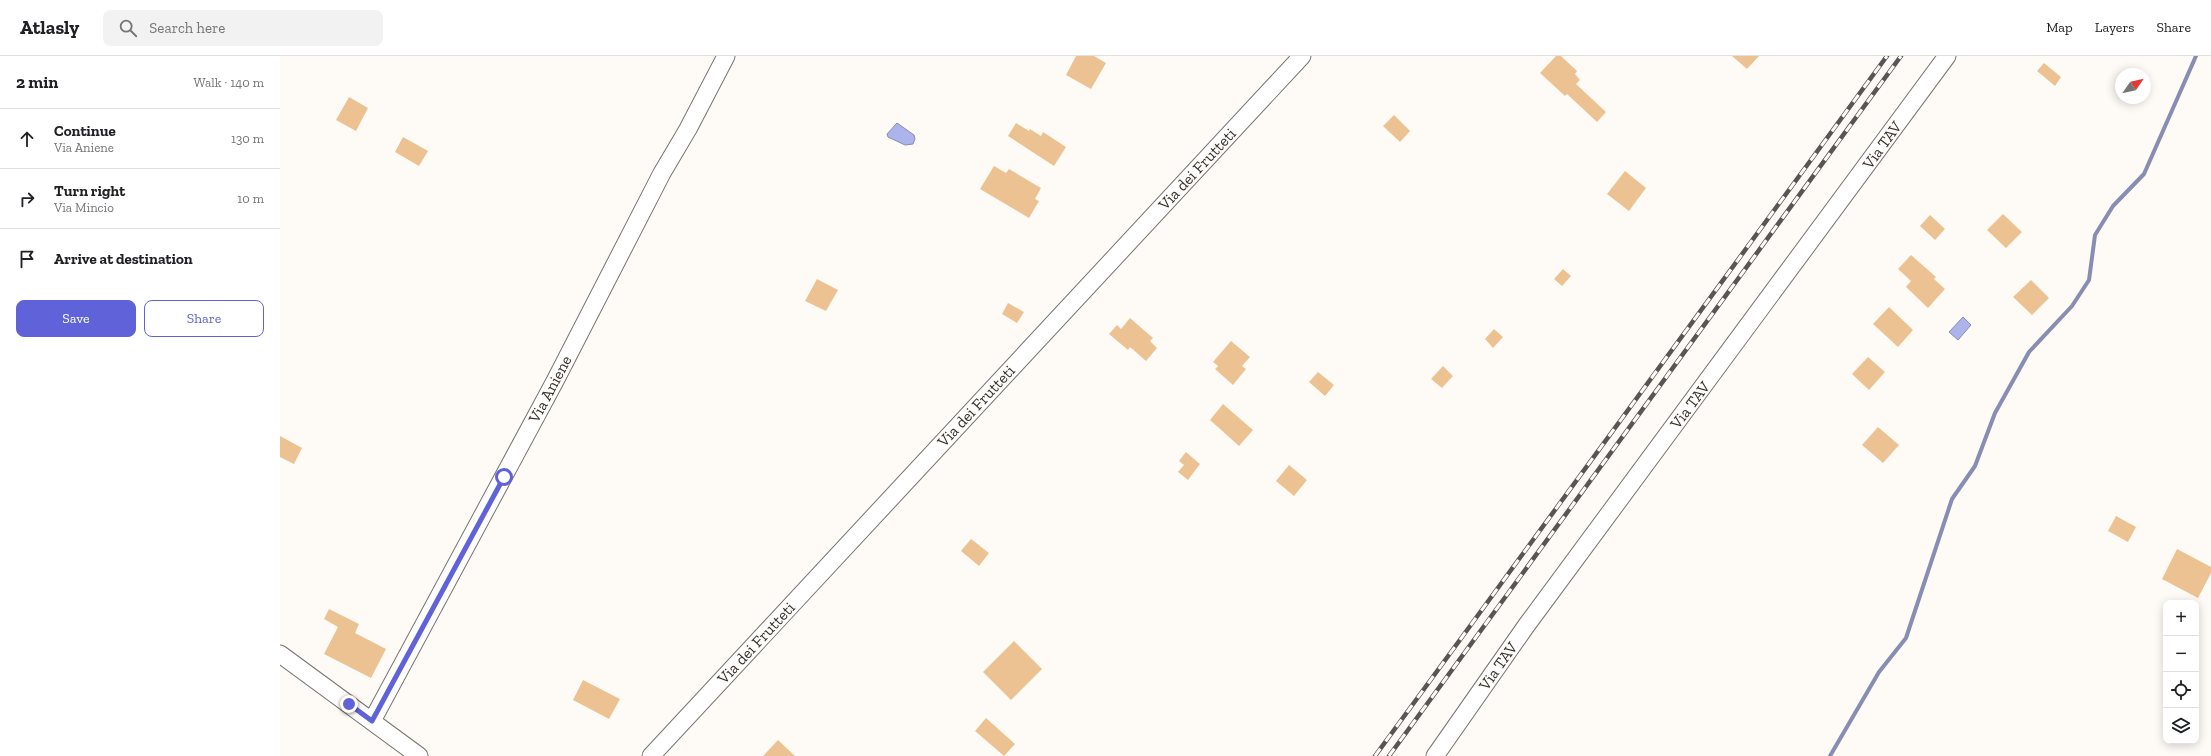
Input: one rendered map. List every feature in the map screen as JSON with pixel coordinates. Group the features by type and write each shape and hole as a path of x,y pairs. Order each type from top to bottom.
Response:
{"street":[{"name":"Via Aniene","path":"372,721 493,497 662,172 688,129 726,56"},
{"name":"Via dei Frutteti","path":"651,756 1302,56"},
{"name":"Via TAV","path":"1435,756 1526,626 1947,56"},
{"path":"280,654 418,756"}],"water":[{"path":"897,123 914,135 915,139 913,144 905,145 888,137 887,134"},
{"path":"1963,317 1971,325 1958,340 1949,332"}],"building":[{"path":"1076,56 1094,56 1106,63 1091,89 1066,75"},
{"path":"1556,56 1561,56 1577,71 1575,74 1580,80 1576,84 1606,112 1597,122 1567,94 1565,96 1540,73"},
{"path":"1732,56 1759,56 1747,69"},
{"path":"2044,63 2061,77 2055,86 2037,71"},
{"path":"349,97 368,108 356,131 336,120"},
{"path":"1394,115 1410,131 1400,142 1383,126"},
{"path":"1016,123 1041,136 1043,132 1066,147 1054,166 1008,136"},
{"path":"403,137 428,151 419,166 395,152"},
{"path":"994,166 1006,173 1009,169 1041,188 1035,199 1039,201 1029,218 980,189"},
{"path":"1625,171 1646,188 1629,211 1607,194"},
{"path":"2003,214 2022,232 2006,248 1987,230"},
{"path":"1930,215 1945,229 1935,240 1920,226"},
{"path":"1911,255 1936,277 1934,279 1945,289 1928,308 1906,287 1911,281 1898,269"},
{"path":"1563,269 1571,276 1562,286 1554,279"},
{"path":"817,279 838,290 826,311 805,301"},
{"path":"2031,280 2049,298 2032,315 2013,297"},
{"path":"1008,303 1024,312 1017,323 1002,314"},
{"path":"1889,307 1913,330 1898,347 1873,324"},
{"path":"1130,318 1153,338 1150,341 1157,348 1146,361 1130,347 1128,350 1109,334 1117,325 1121,329"},
{"path":"1494,329 1503,337 1493,348 1485,339"},
{"path":"1231,341 1250,357 1242,366 1246,369 1233,385 1215,369 1218,366 1213,362"},
{"path":"1868,357 1885,372 1869,390 1852,374"},
{"path":"1443,366 1453,376 1442,388 1431,379"},
{"path":"1318,372 1334,385 1325,396 1309,382"},
{"path":"1223,404 1253,430 1239,446 1210,420"},
{"path":"1878,427 1899,445 1883,463 1862,445"},
{"path":"280,436 302,448 294,464 280,457"},
{"path":"1186,452 1200,464 1188,480 1178,472 1184,465 1179,461"},
{"path":"1289,465 1307,480 1294,496 1276,481"},
{"path":"2116,516 2136,527 2128,542 2108,531"},
{"path":"971,539 989,553 979,566 961,551"},
{"path":"2177,549 2211,567 2211,573 2198,598 2162,579"},
{"path":"329,609 359,624 355,633 386,649 371,678 324,654 338,627 324,619"},
{"path":"1014,641 1042,669 1011,700 983,672"},
{"path":"583,680 620,699 609,719 573,700"},
{"path":"986,718 1015,744 1004,756 975,731"},
{"path":"778,740 795,756 763,756"}],"waterway":[{"path":"1830,756 1879,672 1906,638 1952,499 1975,466 1995,413 2029,352 2072,306 2089,280 2095,235 2113,206 2144,174 2196,56"}],"railway":[{"path":"1375,756 1887,56"},
{"path":"1389,756 1901,56"}],"route":[{"path":"349,704 372,721 504,477"}]}
